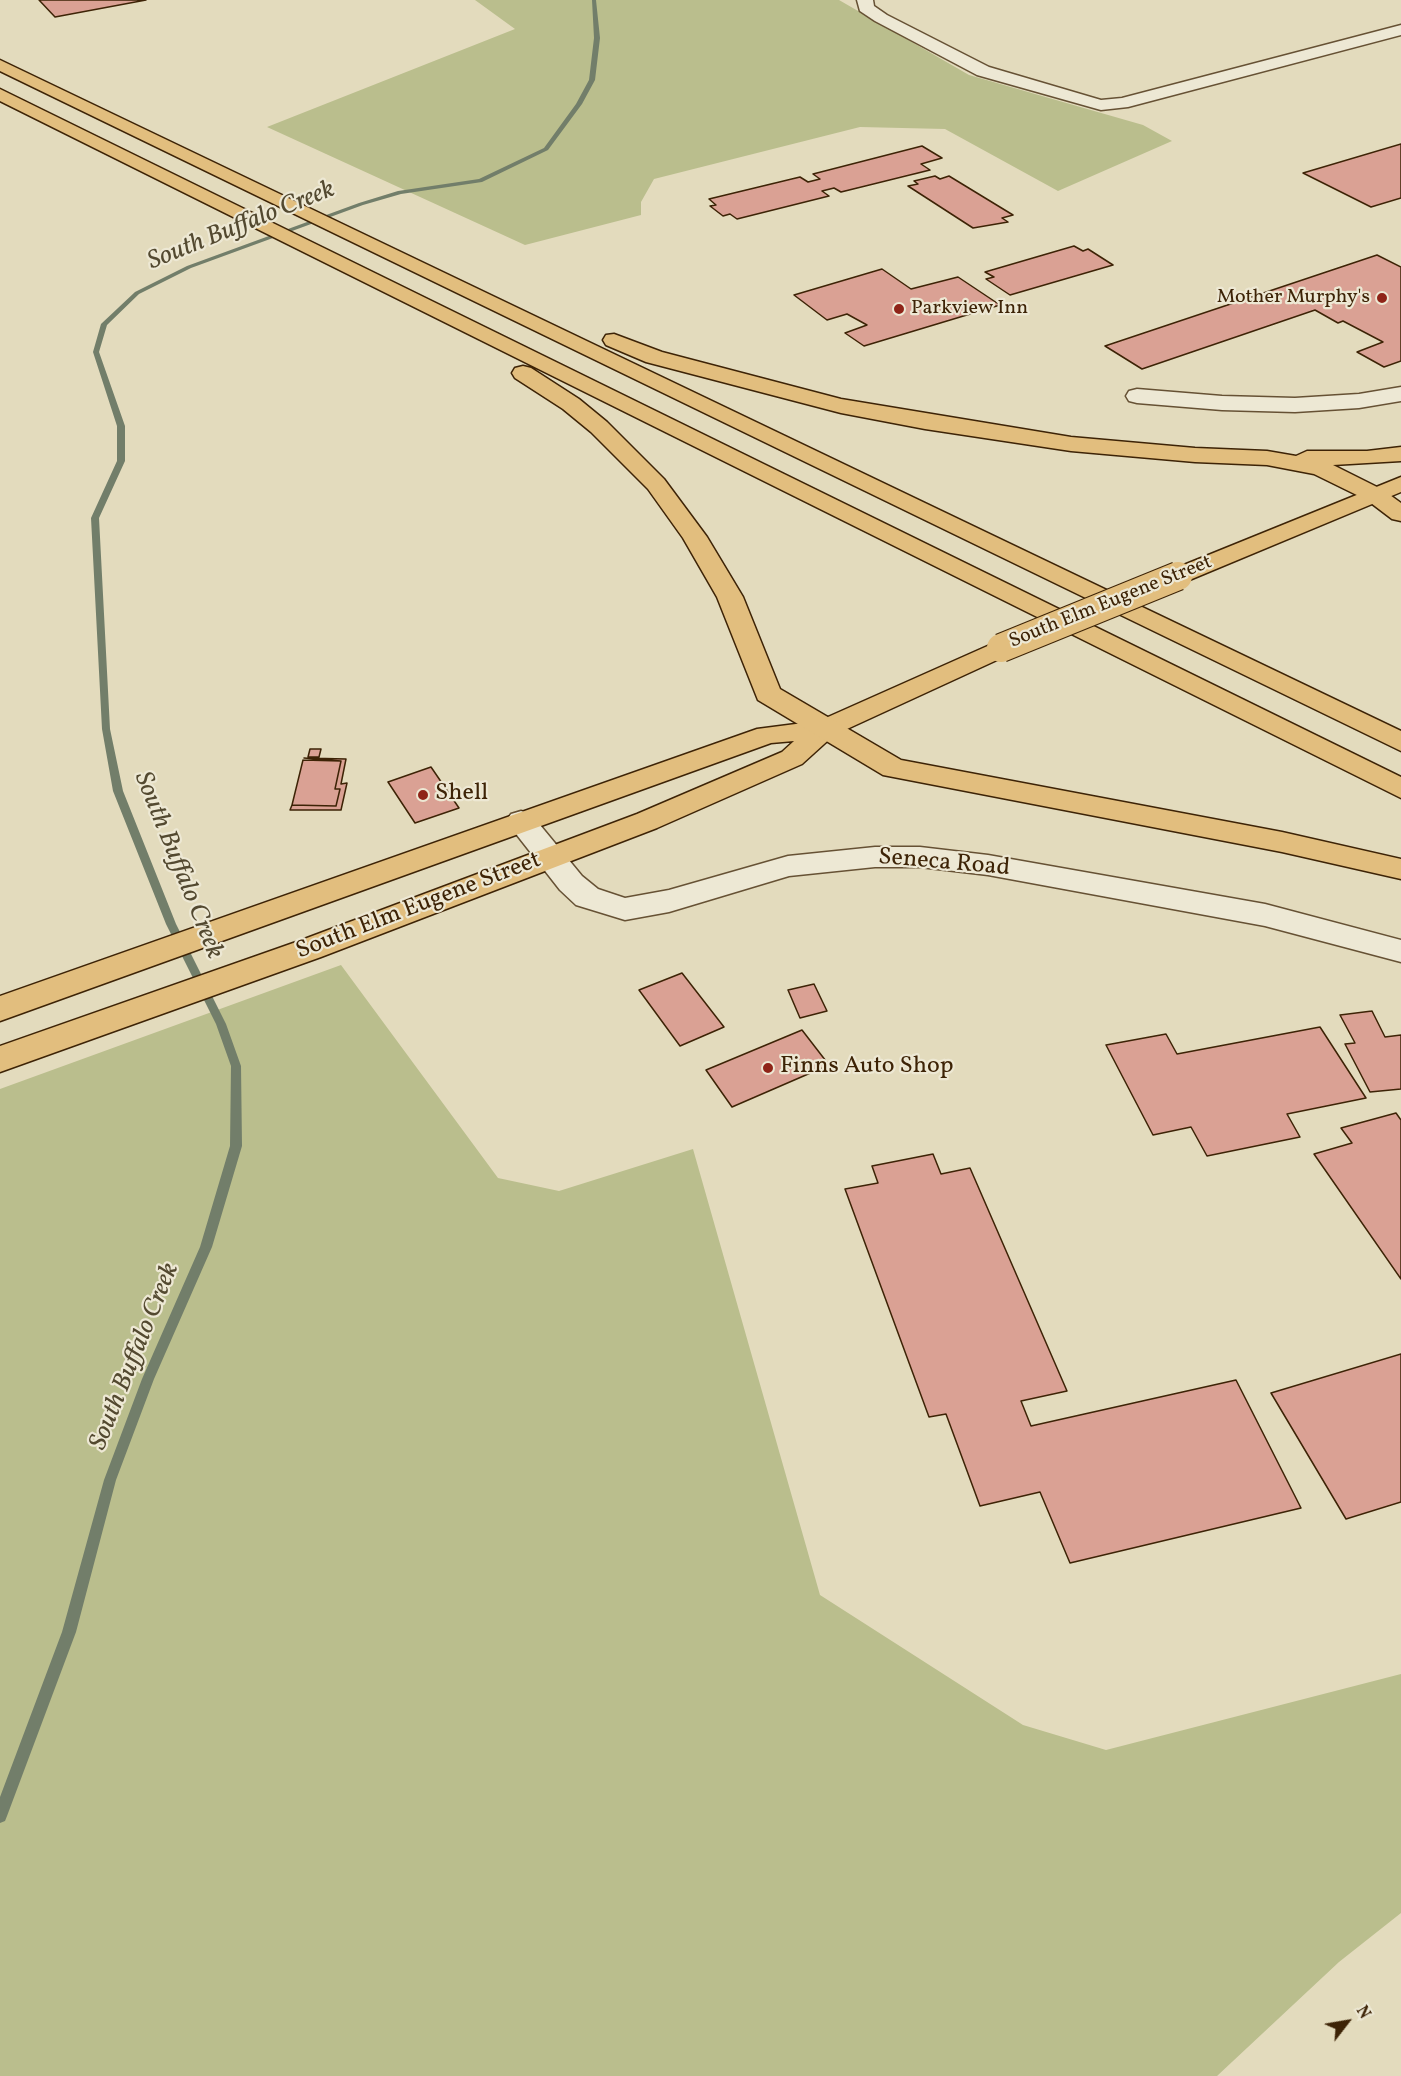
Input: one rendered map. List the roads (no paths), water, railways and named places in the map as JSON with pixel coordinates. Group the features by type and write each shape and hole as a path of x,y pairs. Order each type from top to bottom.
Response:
{"main road":[{"path":"0,65 511,314 1401,742"},
{"path":"0,94 1401,789"},
{"path":"511,314 571,323 654,357 841,406 925,422 1071,444 1195,455 1367,458 1401,454"},
{"path":"477,330 501,361 540,383 580,412 630,456 656,484 695,537 730,597 768,694 824,729 892,768 1282,842 1401,869"},
{"path":"1268,458 1321,468 1375,495 1401,514"},
{"name":"South Elm Eugene Street","path":"0,1059 310,949 647,821 792,758 824,729 1001,648 1401,484"},
{"name":"South Elm Eugene Street","path":"0,1008 287,908 521,821 767,735 824,729"}],"street":[{"path":"865,4 983,71 1082,102 1101,105 1122,102 1401,30"},
{"path":"1137,396 1222,404 1294,405 1359,401 1401,394"},
{"name":"Seneca Road","path":"521,821 571,883 587,897 625,909 669,901 788,866 866,857 920,857 988,865 1265,915 1401,951"}],"waterway":[{"name":"South Buffalo Creek","path":"0,1816 69,1632 110,1480 148,1379 206,1247 236,1146 236,1066 221,1024 171,924 118,791 106,729 95,518 121,461 121,426 96,352 104,324 137,293 189,267 400,192 480,181 546,149 579,104 592,80 597,38 594,0"}],"place":[{"name":"Mother Murphy's","path":"1382,298"},
{"name":"Parkview Inn","path":"899,309"},
{"name":"Shell","path":"423,795"},
{"name":"Finns Auto Shop","path":"768,1068"}]}
